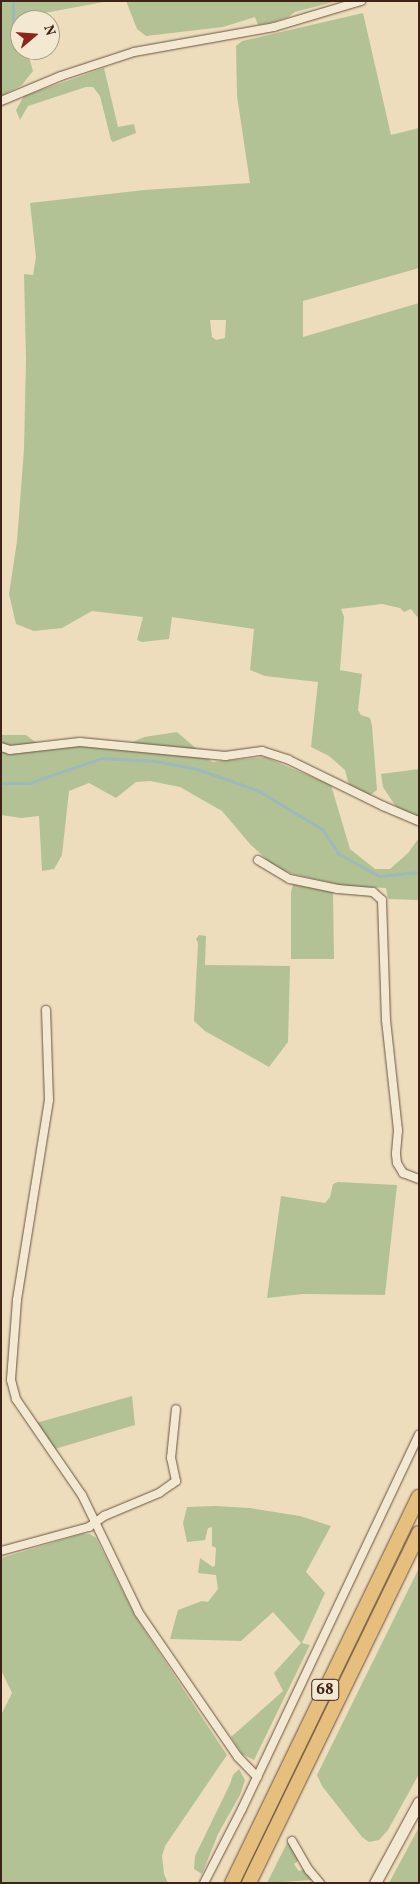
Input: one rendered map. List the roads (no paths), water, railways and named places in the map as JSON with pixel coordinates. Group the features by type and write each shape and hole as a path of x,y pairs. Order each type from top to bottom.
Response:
{"highway":[{"name":"68","path":"232,1883 419,1497"},
{"name":"68","path":"249,1883 419,1533"}],"main road":[{"path":"375,1883 419,1802"}],"street":[{"path":"1,101 35,86 134,52 274,26 361,1"},
{"path":"1,748 10,750 80,742 225,756 262,752 289,760 383,806 419,821"},
{"path":"258,860 290,879 373,892 382,900 386,1020 398,1130 396,1154 403,1173 419,1179"},
{"path":"46,1010 48,1100 17,1300 11,1380 16,1399 24,1414 66,1468 82,1495 139,1612 238,1757 257,1777"},
{"path":"1,1551 89,1527 112,1512 159,1493 176,1480 171,1458 176,1409"},
{"path":"204,1883 257,1777 419,1436"},
{"path":"292,1841 309,1870 320,1883"}],"waterway":[{"path":"13,1 13,10"},
{"path":"1,783 29,783 102,758 155,761 197,769 257,790 322,829 339,854 379,876 419,872"}]}
